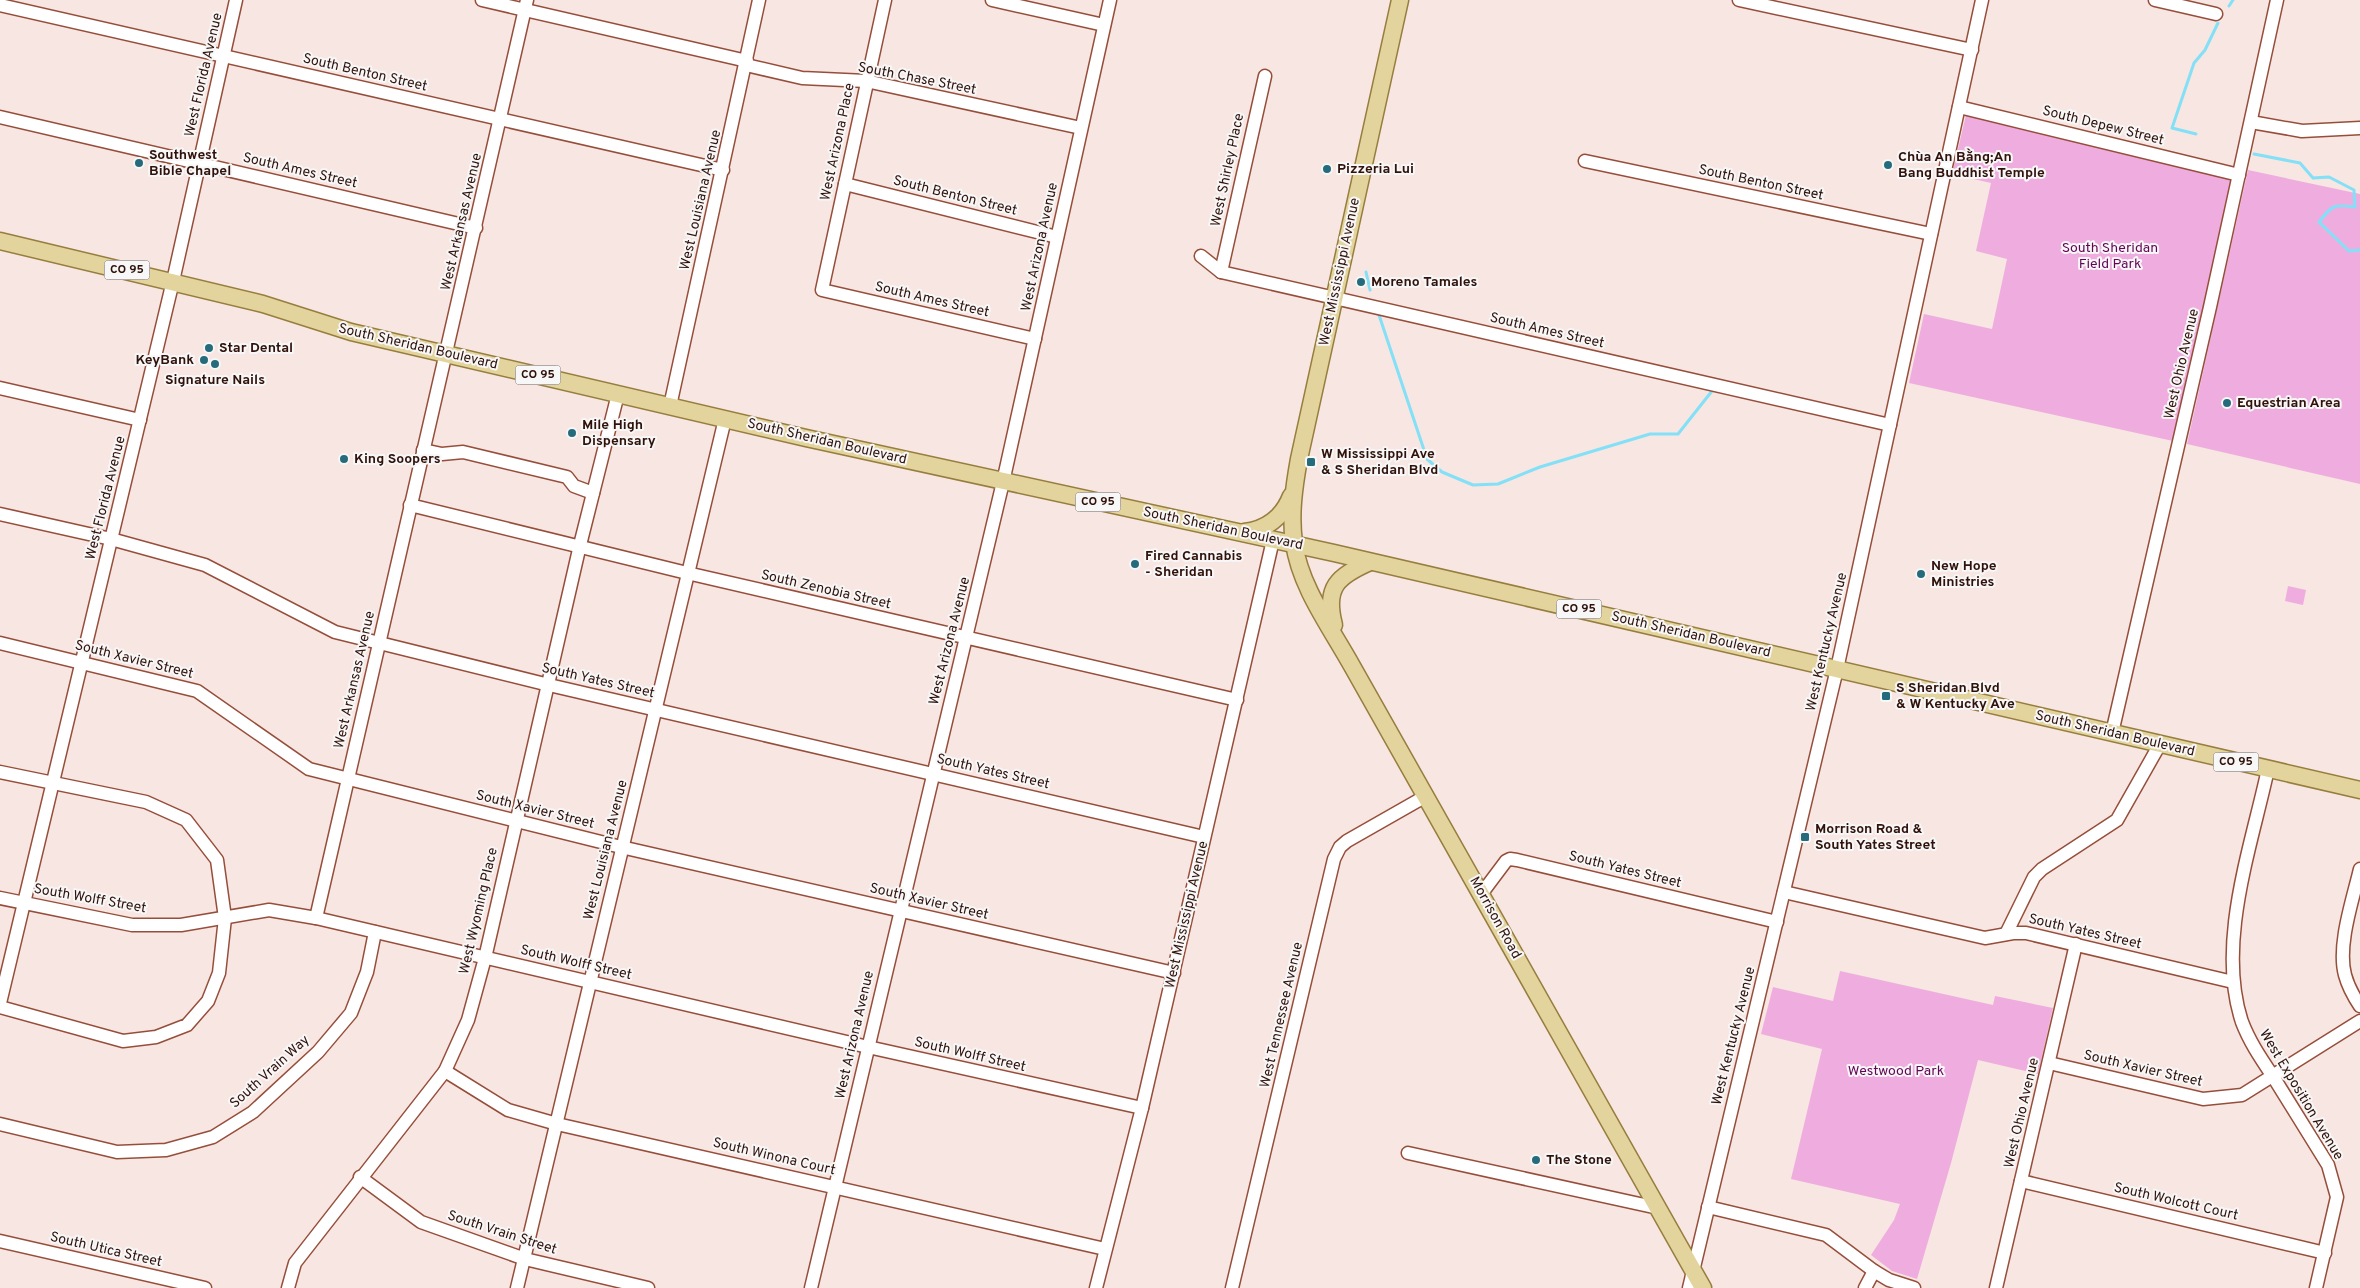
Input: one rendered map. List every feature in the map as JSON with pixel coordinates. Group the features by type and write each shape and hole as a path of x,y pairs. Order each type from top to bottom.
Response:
{"main road":[{"name":"West Mississippi Avenue","path":"1294,545 1292,515 1294,490 1400,0"},
{"name":"South Sheridan Boulevard","path":"0,241 173,281 263,304 351,332 445,354 1003,482 1370,562 2360,790"},
{"path":"1236,532 1257,530 1273,521 1285,509 1294,490"},
{"name":"Morrison Road","path":"1294,545 1306,581 1337,639 1704,1288"},
{"path":"1337,639 1330,609 1333,589 1343,576 1370,562"}],"street":[{"name":"West Florida Avenue","path":"0,1003 173,281 236,0"},
{"name":"South Chase Street","path":"482,0 526,5 802,78 866,81 1081,128"},
{"name":"West Louisiana Avenue","path":"670,406 759,0"},
{"name":"West Arizona Place","path":"822,290 885,0"},
{"path":"992,0 1104,25"},
{"name":"West Arizona Avenue","path":"810,1288 1003,482 1110,0"},
{"path":"1738,0 1972,50"},
{"name":"West Kentucky Avenue","path":"1689,1288 1837,669 1982,0"},
{"path":"2155,0 2216,14"},
{"name":"West Ohio Avenue","path":"2112,733 2277,0"},
{"name":"South Benton Street","path":"0,5 723,170"},
{"name":"West Arkansas Avenue","path":"316,918 526,5"},
{"name":"West Shirley Place","path":"1221,272 1264,76"},
{"name":"South Depew Street","path":"1959,107 2239,175"},
{"name":"South Ames Street","path":"0,117 476,228"},
{"path":"2251,122 2302,131 2360,128"},
{"name":"South Benton Street","path":"1585,161 1931,234"},
{"name":"South Benton Street","path":"845,184 1057,237"},
{"name":"South Ames Street","path":"1202,256 1221,272 1890,426"},
{"name":"South Ames Street","path":"822,290 1035,339"},
{"path":"0,388 140,420"},
{"name":"West Wyoming Place","path":"288,1288 295,1263 360,1177 445,1071 468,1020 485,958 580,545 618,394"},
{"name":"West Louisiana Avenue","path":"517,1288 621,847 657,709 687,573 725,419"},
{"path":"423,450 449,454 463,452 567,477 574,486 593,493"},
{"name":"South Zenobia Street","path":"410,505 580,545 687,573 1237,700"},
{"name":"South Yates Street","path":"0,514 111,539 205,564 335,632 549,685 1204,837"},
{"name":"West Mississippi Avenue","path":"1096,1288 1142,1108 1273,540"},
{"name":"South Xavier Street","path":"0,643 197,690 310,769 347,780 621,847 1174,972"},
{"path":"2006,934 2034,877 2042,869 2117,820 2160,744"},
{"name":"West Exposition Avenue","path":"2268,769 2235,917 2231,958 2233,982 2242,1022 2252,1045 2328,1166 2334,1183 2337,1197 2316,1288"},
{"path":"0,772 146,802 186,820 217,860 225,918 219,973 208,1001 186,1025 179,1028 156,1037 124,1041 0,1007"},
{"name":"West Tennessee Avenue","path":"1232,1288 1334,859 1340,847 1346,841 1426,796"},
{"name":"South Yates Street","path":"1482,893 1506,861 1510,859 1777,922"},
{"path":"2360,869 2344,944 2343,962 2345,975 2360,1006"},
{"name":"South Yates Street","path":"1784,892 1984,938 2000,937 2006,934 2022,932 2233,982"},
{"name":"South Wolff Street","path":"0,898 132,925 181,925 269,910 316,918 868,1047 1142,1108"},
{"name":"South Vrain Way","path":"0,1124 117,1152 166,1150 213,1137 253,1112 318,1052 351,1013 367,972 375,932"},
{"name":"West Ohio Avenue","path":"1996,1288 2076,944"},
{"name":"South Xavier Street","path":"2049,1064 2203,1099 2242,1095 2360,1021"},
{"name":"South Winona Court","path":"445,1071 508,1110 557,1124 1105,1249"},
{"path":"1408,1153 1658,1208"},
{"name":"South Vrain Street","path":"360,1177 420,1222 525,1259 648,1288"},
{"name":"South Wolcott Court","path":"2021,1181 2325,1253"},
{"path":"1708,1207 1826,1236 1874,1271 1890,1280 1914,1288"},
{"name":"South Utica Street","path":"0,1241 205,1288"},
{"path":"1865,1288 1874,1271"}],"green space":[{"name":"South Sheridan Field Park","path":"1966,115 2232,180 2173,441 1909,383 1924,314 1992,329 2007,259 1976,251 1991,183 1952,174"},
{"path":"2248,170 2360,194 2360,484 2187,444"},
{"path":"2288,586 2306,590 2303,605 2285,601"},
{"name":"Westwood Park","path":"1840,971 1993,1005 1995,996 2053,1008 2038,1074 1978,1060 1951,1163 1917,1279 1892,1271 1871,1255 1894,1220 1900,1204 1791,1179 1822,1049 1761,1034 1773,987 1833,1001"}],"waterway":[{"path":"2229,6 2233,0"},
{"path":"2196,134 2172,128 2194,63 2205,50 2218,23"},
{"path":"2254,154 2300,163 2313,178 2329,177 2354,190 2355,207 2334,207 2319,222 2349,251 2360,250"},
{"path":"1366,272 1370,290"},
{"path":"1379,315 1427,459 1442,472 1473,485 1498,484 1540,467 1650,434 1678,434 1712,391"}],"place":[{"name":"Southwest Bible Chapel","path":"139,163"},
{"name":"Chùa An Bằng;An Bang Buddhist Temple","path":"1888,165"},
{"name":"Pizzeria Lui","path":"1327,169"},
{"name":"Moreno Tamales","path":"1361,282"},
{"name":"Star Dental","path":"209,348"},
{"name":"KeyBank","path":"204,360"},
{"name":"Signature Nails","path":"215,364"},
{"name":"Equestrian Area","path":"2227,403"},
{"name":"Mile High Dispensary","path":"572,433"},
{"name":"King Soopers","path":"344,459"},
{"name":"W Mississippi Ave & S Sheridan Blvd","path":"1311,462"},
{"name":"Fired Cannabis - Sheridan","path":"1135,564"},
{"name":"New Hope Ministries","path":"1921,574"},
{"name":"S Sheridan Blvd & W Kentucky Ave","path":"1886,696"},
{"name":"Morrison Road & South Yates Street","path":"1805,837"},
{"name":"The Stone","path":"1536,1160"}]}
